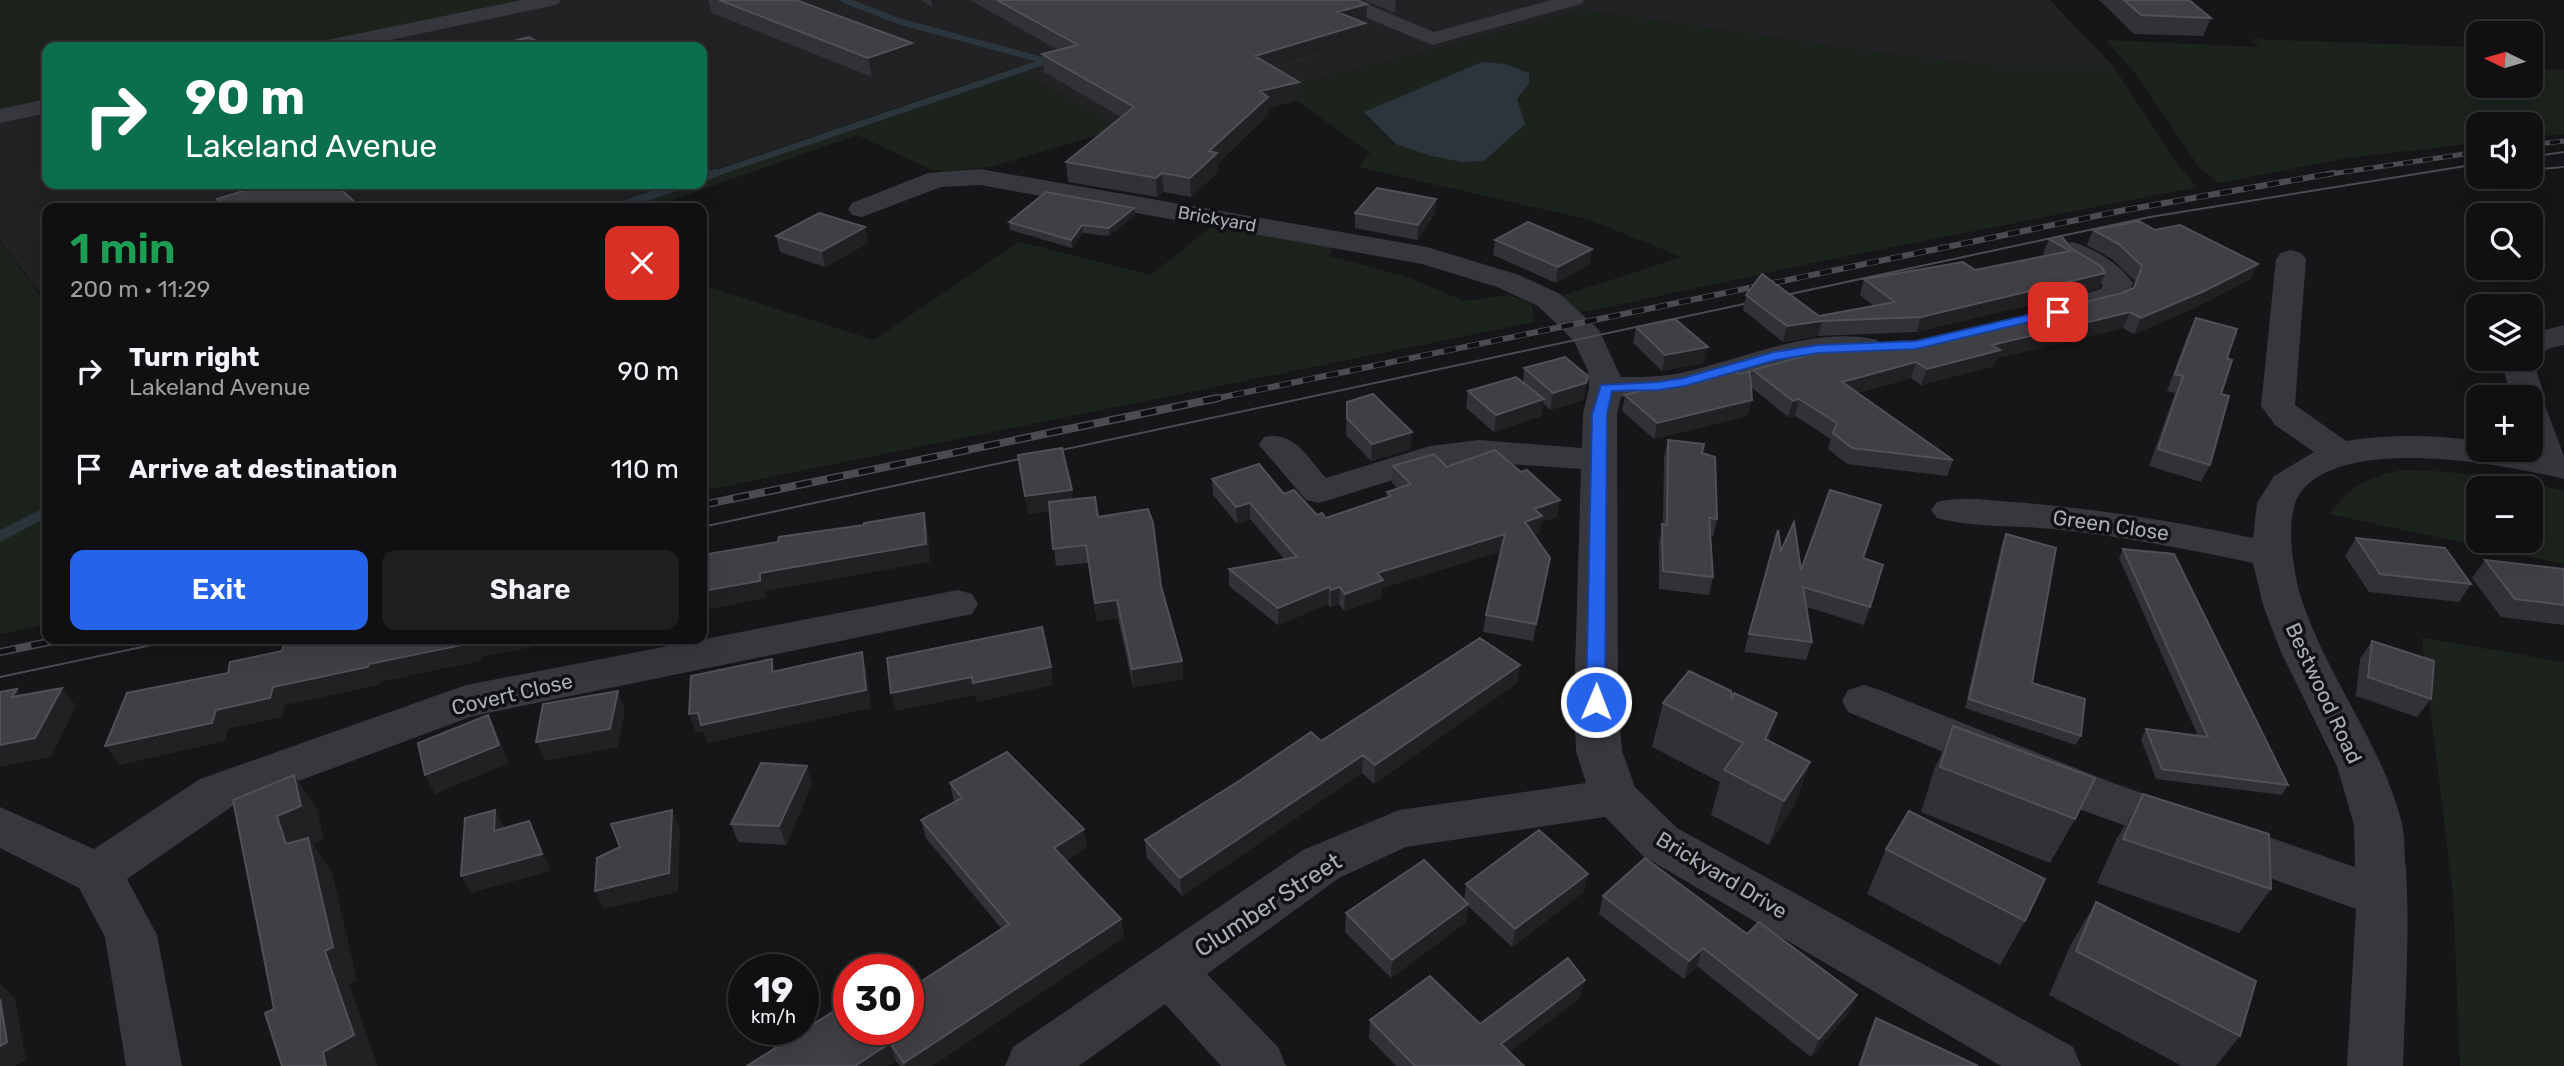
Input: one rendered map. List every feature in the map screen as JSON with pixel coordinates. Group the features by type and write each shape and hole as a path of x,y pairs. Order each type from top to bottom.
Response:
{"street":[{"path":"351,42 551,0"},
{"path":"1340,0 1432,39 1574,0"},
{"path":"0,116 42,107"},
{"name":"Brickyard","path":"862,209 937,179 980,177 1427,256 1508,281 1549,300 1565,314"},
{"path":"2039,316 2115,295 2118,268 2072,251"},
{"path":"2291,259 2278,406 2287,418 2340,453"},
{"name":"Brickyard Drive","path":"1565,314 1588,337 1596,350 1604,371 1606,387 1600,414 1596,702 1599,751 1615,797 1660,842 2053,1066"},
{"path":"2543,340 2564,335"},
{"path":"1606,387 1658,386 1685,382 1774,356 1818,349 1895,346"},
{"path":"2543,437 2555,465"},
{"path":"1277,445 1319,492 1430,457 1479,451 1599,460"},
{"name":"Bestwood Road","path":"2375,1066 2382,897 2378,825 2360,766 2301,650 2283,605 2271,554 2276,503 2287,484 2314,465 2340,453 2369,449 2445,449 2555,465"},
{"name":"Green Close","path":"1950,510 2087,520 2159,530 2271,554"},
{"name":"Covert Close","path":"97,873 217,792 466,701 958,604"},
{"path":"1864,701 2096,796 2382,897"},
{"name":"Clumber Street","path":"1032,1066 1321,864 1399,829 1615,797"},
{"path":"0,826 97,873 131,935 154,1066"},
{"path":"1169,971 1258,1066"}],"shaded area":[{"path":"0,0 535,0 333,42 42,42 42,103 0,112"},
{"path":"535,0 2050,0 2114,67 2002,67 1881,53 1582,10 1122,128 1013,68 707,172 707,42 333,42"},
{"path":"1582,10 1881,53 2002,67 2114,67 2178,165 2197,187 1822,261 1579,313 1561,296 1682,257 1590,220 1359,167 1370,153 1289,95 1122,128"},
{"path":"2251,39 2466,47 2466,98 2543,98 2543,70 2564,69 2564,134 2543,136 2543,112 2466,112 2466,144 2347,158 2218,183 2199,167 2138,77 2106,40 2259,47"},
{"path":"1482,62 1505,64 1529,73 1529,83 1517,99 1525,124 1484,161 1462,162 1431,156 1396,144 1364,112"},
{"path":"1013,68 1122,128 990,167 947,171 932,170 857,135 707,188 707,172"},
{"path":"42,103 42,189 657,189 614,203 42,203 42,295 0,240 0,112"},
{"path":"657,189 704,189 664,203 614,203"},
{"path":"1217,222 1335,244 1329,256 1404,276 1464,301 1510,295 1532,304 1534,322 707,490 707,287 874,340 1019,242 1151,275"},
{"path":"0,241 42,297 42,626 0,634"},
{"path":"2402,470 2488,476 2466,476 2466,543 2329,514 2353,489 2368,480"},
{"path":"2543,486 2564,491 2564,564 2512,553 2543,553"},
{"path":"2422,638 2564,662 2564,1066 2460,1066 2453,895"}],"building":[{"path":"719,0 796,0 912,43 868,58"},
{"path":"997,0 1357,0 1367,4 1337,12 1365,23 1255,56 1299,82 1260,91 1268,97 1209,151 1217,153 1190,178 1162,173 1156,178 1066,162 1134,107 1042,54 1078,45"},
{"path":"2124,0 2189,0 2211,18 2141,15"},
{"path":"529,37 538,42 510,42"},
{"path":"1377,188 1436,199 1418,225 1355,213"},
{"path":"250,189 340,189 356,203 221,203 217,199"},
{"path":"1046,192 1134,208 1109,228 1082,225 1071,240 1009,222"},
{"path":"819,213 865,227 822,251 776,236"},
{"path":"2139,221 2155,230 2180,225 2258,264 2141,318 2130,312 1992,345 2000,350 1927,369 1916,362 1842,382 1953,460 1852,448 1833,433 1837,423 1799,399 1793,401 1753,370 1820,352 1814,347 1922,342 2122,293 2134,288 2142,266 2119,244 2093,230"},
{"path":"1528,222 1592,249 1558,267 1495,240"},
{"path":"2061,236 2071,248 2102,267 2105,273 1921,317 1822,321 1787,326 1746,295 1762,274 1819,316 1895,302 1864,279 1963,262 1975,270 2070,251 2049,239"},
{"path":"2196,318 2237,329 2227,358 2232,360 2221,394 2229,396 2210,465 2158,449 2183,376 2175,374"},
{"path":"1675,319 1708,347 1665,355 1636,327"},
{"path":"1565,357 1588,376 1586,383 1553,393 1524,368"},
{"path":"1731,367 1739,374 1750,371 1752,400 1657,423 1625,395"},
{"path":"1516,377 1544,399 1496,415 1468,391"},
{"path":"1373,394 1412,432 1372,444 1347,418 1347,402"},
{"path":"1668,440 1704,444 1702,453 1715,457 1717,519 1709,518 1713,577 1663,571 1662,524 1667,525"},
{"path":"1062,448 1072,490 1025,496 1018,455"},
{"path":"1495,450 1521,472 1527,470 1560,500 1534,509 1542,516 1525,522 1550,558 1536,624 1486,615 1505,534 1377,573 1383,580 1345,594 1340,587 1331,590 1329,587 1278,608 1229,569 1297,557 1250,503 1236,507 1212,479 1259,464 1284,494 1294,490 1317,515 1322,513 1326,518 1391,496 1387,492 1411,484 1393,466 1434,454 1447,467"},
{"path":"1830,490 1881,505 1863,558 1883,565 1870,607 1803,587 1812,642 1749,634 1778,530 1781,551 1794,522 1801,570"},
{"path":"1095,497 1098,517 1148,509 1153,523 1161,586 1182,661 1132,669 1117,600 1095,603 1086,545 1053,549 1049,502"},
{"path":"924,513 926,544 760,573 760,581 707,590 707,554 778,542 779,537"},
{"path":"2006,534 2056,548 2032,683 2085,699 2081,736 1969,699"},
{"path":"2356,538 2445,548 2471,584 2380,574"},
{"path":"2123,549 2174,554 2288,785 2162,769 2146,729 2208,737"},
{"path":"2485,560 2564,569 2564,605 2515,599"},
{"path":"1042,627 1051,667 973,683 972,677 891,693 887,658"},
{"path":"1480,638 1520,665 1375,765 1363,755 1180,878 1145,840 1311,732 1321,741"},
{"path":"2372,641 2434,661 2431,699 2368,677"},
{"path":"284,644 467,644 273,687 270,698 216,710 212,723 105,746 127,693 228,673 230,662 282,651"},
{"path":"862,652 866,690 701,725 698,713 689,714 691,676 772,659 772,672"},
{"path":"1689,671 1731,691 1732,700 1734,693 1777,713 1765,739 1810,762 1784,801 1724,770 1743,743 1663,703"},
{"path":"62,688 35,738 0,745 0,692 17,689 12,697"},
{"path":"618,691 610,729 536,742 543,704"},
{"path":"488,715 499,745 425,775 418,743"},
{"path":"1953,726 2095,778 2075,819 1940,767"},
{"path":"1007,752 1084,829 1054,848 1121,919 904,1063 891,1045 924,1045 924,980 1009,924 921,820 962,798 950,783"},
{"path":"761,763 807,766 779,826 731,824"},
{"path":"294,775 301,806 277,816 286,844 308,838 333,947 325,951 354,1035 323,1052 326,1066 282,1066 265,1013 274,1009 233,800"},
{"path":"2143,794 2269,834 2271,889 2123,839"},
{"path":"495,810 494,831 529,821 542,854 461,876 465,818"},
{"path":"672,810 669,873 595,891 597,858 620,847 611,824"},
{"path":"1909,811 2045,879 2025,921 1886,849"},
{"path":"1539,830 1588,874 1515,929 1466,884"},
{"path":"1645,858 1747,934 1759,922 1857,995 1819,1039 1703,948 1689,961 1603,896"},
{"path":"1424,860 1468,904 1392,960 1346,913"},
{"path":"2096,902 2256,981 2240,1036 2076,951"},
{"path":"1568,958 1585,980 1501,1044 1524,1066 1415,1066 1370,1020 1430,976 1480,1024"},
{"path":"0,999 7,1042 0,1046"},
{"path":"833,1012 833,1045 887,1045 855,1066 747,1066 780,1045 819,1045 819,1021"},
{"path":"1876,1018 1978,1066 1860,1066"}],"waterway":[{"path":"711,175 1046,61 898,21 844,0"},
{"path":"707,176 716,173"},
{"path":"628,203 670,189"},
{"path":"0,536 42,515"}],"tram line":[{"path":"2543,155 2564,152"},
{"path":"707,526 2150,217 2466,166"},
{"path":"2543,169 2564,167"},
{"path":"0,677 156,644"}],"railway":[{"path":"2543,143 2564,141"},
{"path":"2324,175 2466,154"},
{"path":"1209,400 2120,211 2334,173"},
{"path":"707,504 1218,398"},
{"path":"0,652 42,643"}],"route":[{"path":"1596,702 1600,414 1606,387 1658,386 1685,382 1774,356 1818,349 1916,345 2058,312"}]}
